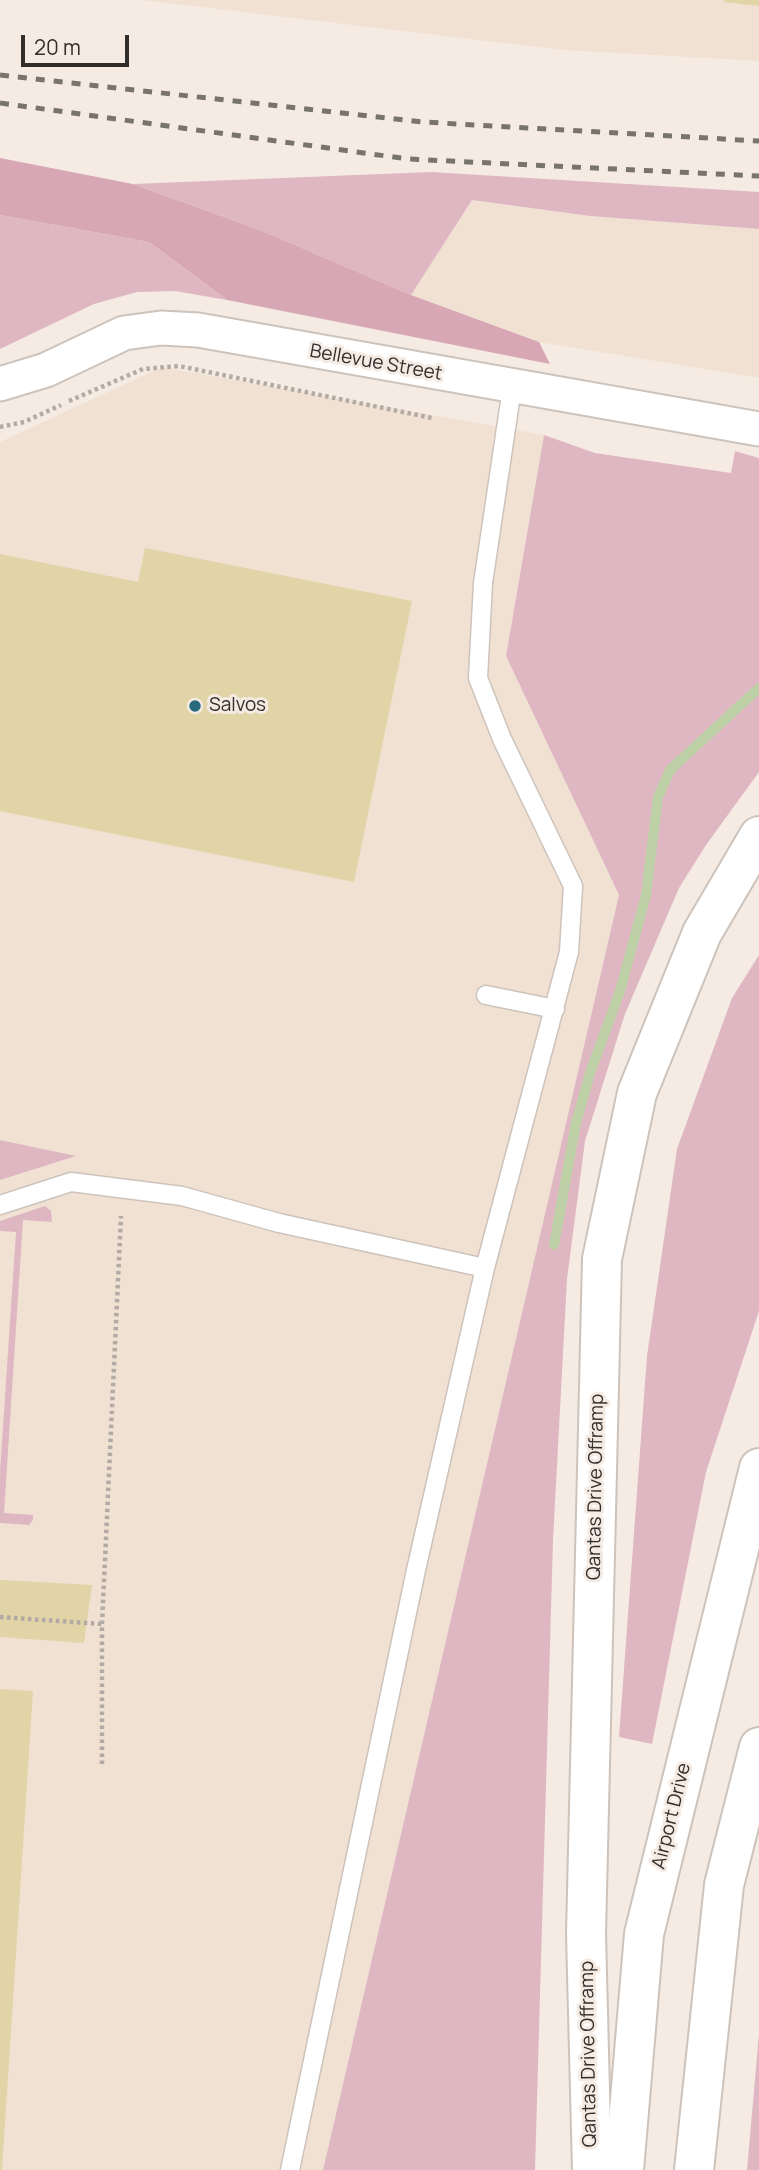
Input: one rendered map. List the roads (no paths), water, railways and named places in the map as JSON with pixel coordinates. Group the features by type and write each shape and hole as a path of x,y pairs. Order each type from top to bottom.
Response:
{"highway":[{"name":"Qantas Drive Offramp","path":"592,2170 586,1934 602,1259 637,1093 702,933 759,836"},
{"name":"Airport Drive","path":"624,2170 644,1934 759,1468"},
{"path":"694,2170 724,1885 759,1746"}],"street":[{"name":"Bellevue Street","path":"0,384 46,370 124,333 161,328 198,330 512,388 759,429"}],"lane":[{"path":"290,2170 416,1570 485,1268 569,952 573,886 502,739 478,678 483,583 512,388"},
{"path":"486,995 555,1009"},
{"path":"0,1205 71,1182 182,1196 279,1223 485,1268"}],"waterway":[{"path":"554,1245 576,1123 590,1073 620,991 646,895 658,797 670,770 759,688"}],"railway":[{"path":"0,75 423,122 759,141"},
{"path":"0,103 408,159 759,176"}],"place":[{"name":"Salvos","path":"195,706"}]}
